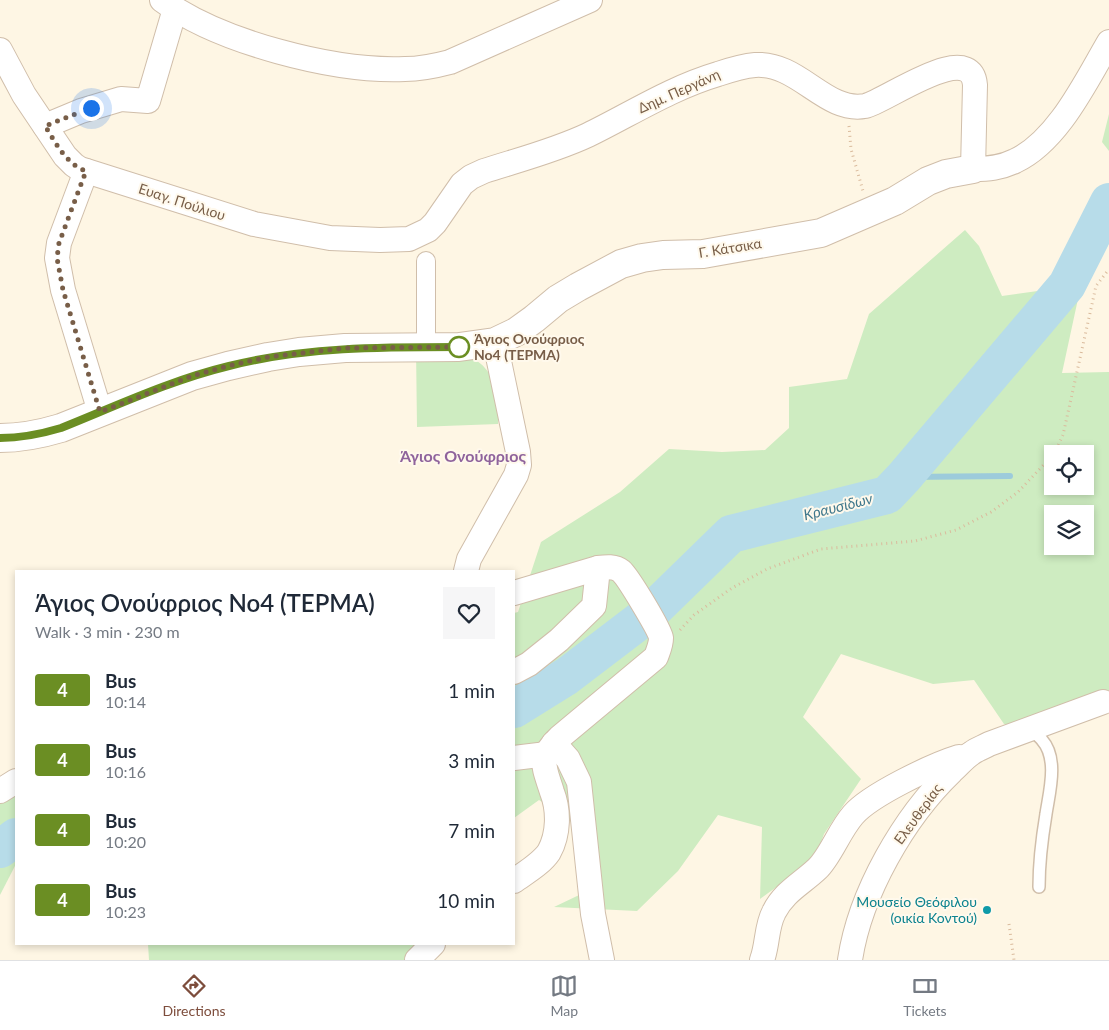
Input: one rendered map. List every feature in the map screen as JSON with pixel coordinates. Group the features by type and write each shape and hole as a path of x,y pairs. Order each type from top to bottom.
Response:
{"street":[{"path":"45,126 81,111 121,99 148,101 169,5 224,32 271,49 318,61 353,67 405,69 450,62 590,0"},
{"path":"847,106 858,107 874,103 907,84 933,73 952,69 969,71 973,76 975,86 973,169 994,168 1010,164 1024,156 1044,139 1060,121 1077,96 1109,42"},
{"name":"Ευαγ. Πούλιου","path":"0,50 10,66 20,89 65,156 74,165 86,171 254,224 309,235 340,239 398,240 419,236 428,230"},
{"name":"Δημ. Περγάνη","path":"428,230 456,192 471,177 568,144 678,89 726,71 766,64 800,78 826,96 847,106"},
{"name":"Γ. Κάτσικα","path":"496,342 522,328 558,299 578,286 621,264 642,258 703,254 820,233 895,201 928,181 946,174 973,169"},
{"path":"86,171 59,243 57,258 63,290 100,412"},
{"path":"426,261 426,347"},
{"path":"0,438 16,438 61,428 192,376 268,357 345,348 459,347 496,342 519,465 512,483 469,559 466,570"},
{"path":"515,593 598,568 612,567 621,571 636,592 659,632 660,647 656,657 550,748 515,758"},
{"path":"515,671 529,664 552,646 594,606 598,568"},
{"name":"Ελευθερίας","path":"850,960 858,925 867,900 896,843 929,795 971,753 989,744 1103,702"},
{"path":"515,880 542,860 548,853 554,839 556,814 553,795 545,770 550,748"},
{"path":"550,748 568,759 579,782 593,914 602,960"},
{"path":"762,960 770,919 780,902 786,894 821,864 837,837 854,814 874,799 909,779 949,760 971,753"},
{"path":"0,791 15,782"},
{"path":"417,960 433,945"}],"lane":[{"path":"1030,730 1043,740 1048,750 1052,771 1052,786 1046,814 1038,887"}],"path":[{"path":"847,106 851,148 869,213"},
{"path":"1058,445 1063,435 1096,286 1109,269"},
{"path":"659,632 676,633 694,615 741,583 767,569 821,549 915,541 956,530 991,512 1018,492 1044,465"},
{"path":"1009,924 1014,960"}],"green space":[{"path":"1109,114 1109,151 1102,142"},
{"path":"965,230 979,246 1002,296 1081,285 1062,373 1109,372 1109,695 1017,726 1004,724 974,680 933,684 841,654 803,717 861,779 824,834 815,859 760,899 762,827 718,815 678,871 637,911 554,907 598,886 593,847 568,819 539,800 515,817 515,613 518,612 541,542 620,492 669,449 722,452 765,450 789,428 789,387 847,379 869,314"},
{"path":"416,348 468,356 487,370 499,400 498,424 417,427"},
{"path":"15,789 15,866 0,895 0,797"},
{"path":"148,945 415,945 405,960 149,960"}],"waterway":[{"name":"Κραυσίδων","path":"515,708 567,676 651,612 731,534 887,495 1067,285 1109,202"},
{"path":"904,477 1010,476"},
{"name":"Κραυσίδων","path":"0,849 15,838"}],"bus line":[{"name":"4","path":"0,438 16,438 61,428 192,376 268,357 345,348 459,347"}],"place":[{"name":"Άγιος Ονούφριος Νο4 (ΤΕΡΜΑ)","path":"459,347"},
{"name":"Μουσείο Θεόφιλου (οικία Κοντού)","path":"987,910"}],"district":[{"name":"Άγιος Ονούφριος","path":"463,456"}],"route":[{"path":"91,108 45,126 65,156 74,165 86,171 59,243 57,258 63,290 100,412 192,376 268,357 345,348 459,347"}]}
